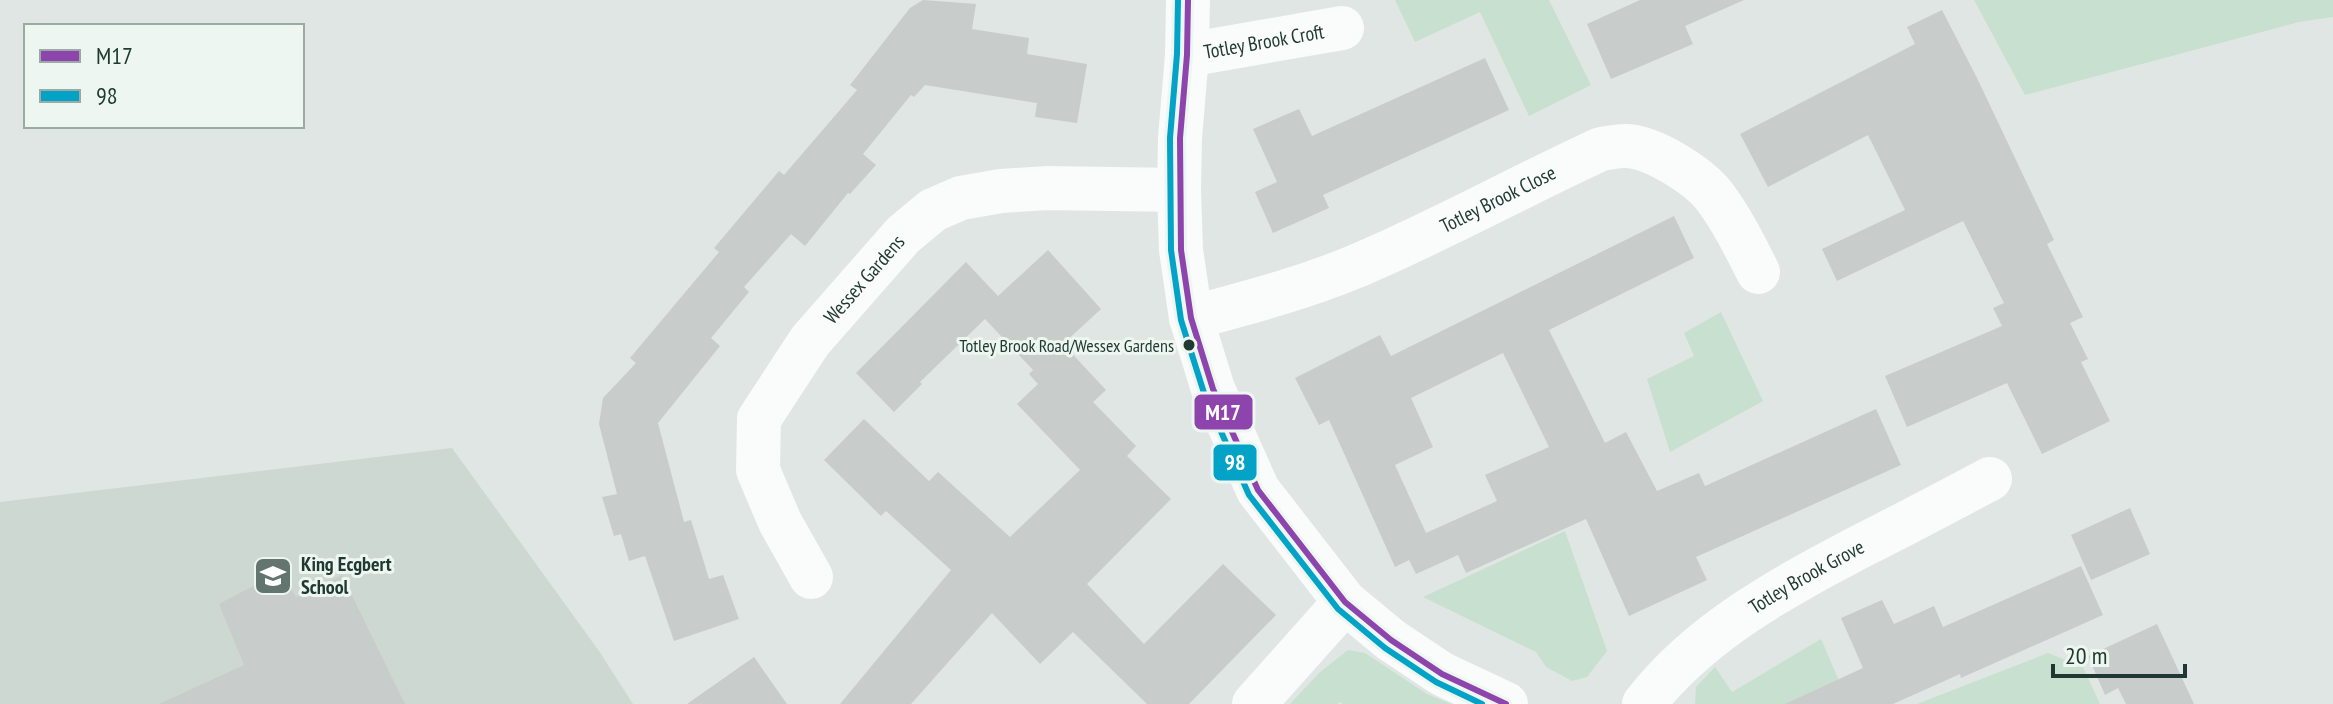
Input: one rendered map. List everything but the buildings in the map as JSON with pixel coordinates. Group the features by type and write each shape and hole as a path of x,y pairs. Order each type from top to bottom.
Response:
{"street":[{"path":"1188,0 1180,138 1181,250 1191,318 1213,389 1258,490 1345,602 1391,640 1442,674 1506,704"},
{"name":"Totley Brook Croft","path":"1187,55 1342,28"},
{"name":"Totley Brook Close","path":"1191,318 1289,290 1350,268 1587,155 1601,149 1628,146 1652,151 1679,167 1713,194 1736,229 1758,272"},
{"name":"Wessex Gardens","path":"811,577 780,522 758,470 759,419 810,341 903,235 933,210 961,198 1001,191 1048,188 1179,190"},
{"name":"Totley Brook Grove","path":"1644,704 1660,683 1721,628 1806,575 1990,479"},
{"path":"1254,704 1345,602"}],"shaded area":[{"name":"King Ecgbert School","path":"452,448 599,651 633,704 0,704 0,502"}],"green space":[{"path":"1395,0 1549,0 1591,85 1529,116 1480,12 1415,42"},
{"path":"1974,0 2333,0 2333,17 2299,22 2025,95"},
{"path":"1721,312 1763,401 1670,452 1647,379 1694,356 1684,333"},
{"path":"1565,531 1607,651 1587,677 1572,681 1546,667 1536,652 1423,597"},
{"path":"1821,639 1849,704 1695,704 1696,687 1715,667 1732,692"},
{"path":"1348,650 1365,653 1427,694 1451,704 1290,704 1319,673"},
{"path":"2048,653 2083,667 2100,704 1917,704"}],"transit line":[{"name":"98","path":"1178,0 1170,138 1171,250 1181,320 1204,393 1249,495 1338,609 1385,648 1436,682 1482,704"},
{"name":"M17","path":"1188,0 1180,138 1181,250 1191,318 1213,389 1258,490 1345,602 1391,640 1442,674 1506,704"}],"place":[{"name":"Totley Brook Road/Wessex Gardens","path":"1189,345"},
{"name":"King Ecgbert School","path":"273,576"}]}
